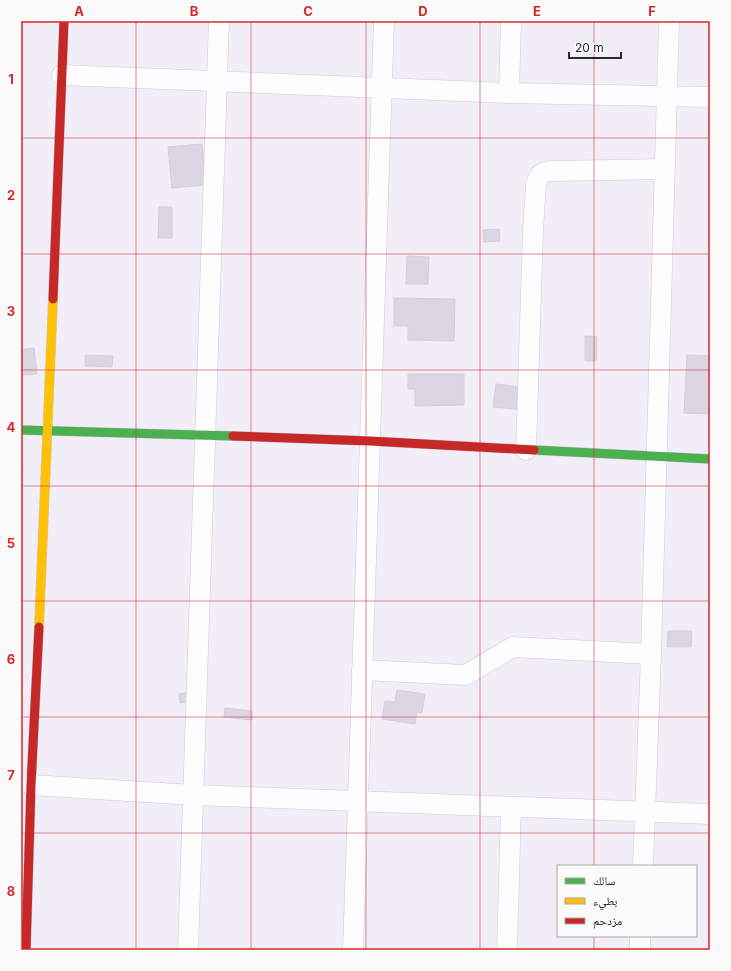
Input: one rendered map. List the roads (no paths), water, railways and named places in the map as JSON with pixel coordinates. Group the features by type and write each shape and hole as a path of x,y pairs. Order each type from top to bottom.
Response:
{"street":[{"path":"26,950 64,21"},
{"path":"188,950 219,21"},
{"path":"353,950 384,21"},
{"path":"509,93 511,21"},
{"path":"643,865 651,654 669,21"},
{"path":"62,75 509,93 710,97"},
{"path":"526,450 533,230 536,183 540,175 545,172 553,171 665,168"},
{"path":"21,430 370,441 710,459"},
{"path":"362,670 466,675 513,647 651,654"},
{"path":"32,785 194,795 710,814"},
{"path":"507,950 511,807"},
{"path":"640,937 640,950"}]}
